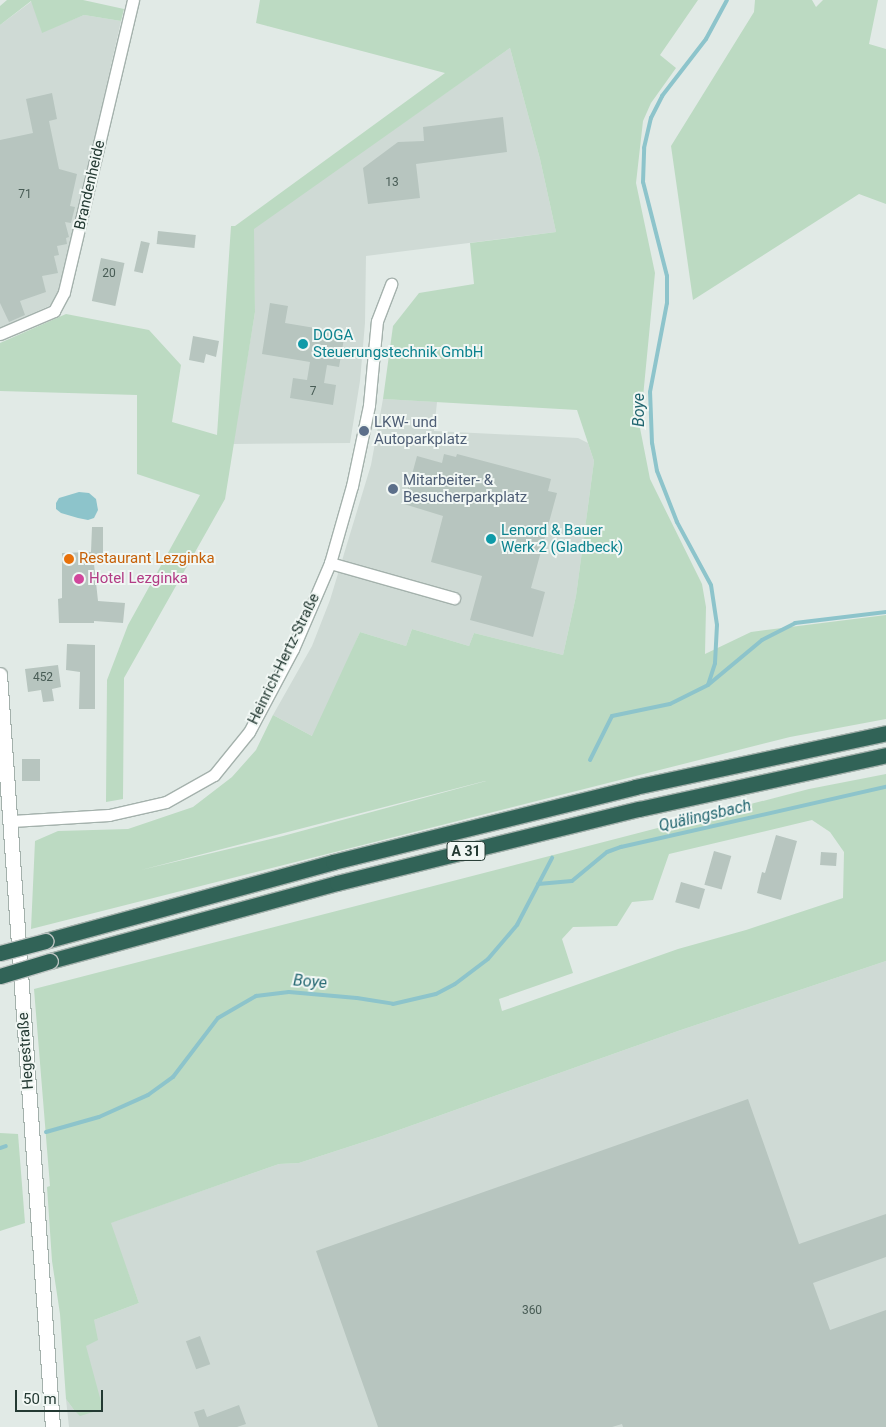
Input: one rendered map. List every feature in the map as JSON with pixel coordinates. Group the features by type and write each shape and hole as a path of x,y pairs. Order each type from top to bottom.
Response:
{"highway":[{"name":"A 31","path":"0,953 333,862 635,787 886,733"},
{"name":"A 31","path":"0,976 413,864 639,809 886,755"}],"street":[{"name":"Brandenheide","path":"0,334 54,311 64,292 133,0"},
{"name":"Heinrich-Hertz-Straße","path":"12,821 119,813 166,802 214,775 249,732 293,649 330,563 352,486 370,405 377,321 391,284"},
{"path":"330,563 454,598"},
{"name":"Hegestraße","path":"0,675 12,821 30,1125 50,1362 53,1427"}],"shaded area":[{"path":"32,1 42,32 84,15 121,21 60,291 51,305 0,328 0,25"},
{"path":"510,48 540,159 556,232 366,256 365,323 360,381 350,443 233,444 255,312 253,228"},
{"path":"383,399 437,402 434,431 578,438 588,443 594,461 576,596 563,655 474,633 469,646 412,629 406,646 360,632 314,737 273,715 312,646 330,600 371,465"},
{"path":"886,961 886,1427 69,1427 66,1399 74,1410 86,1346 94,1320 139,1303 110,1223 279,1164 299,1163 382,1136 678,1031"}],"green space":[{"path":"7,0 83,0 124,9 121,21 84,15 42,33 31,1 0,25 0,6"},
{"path":"260,0 698,0 660,55 676,68 651,103 643,121 636,183 655,273 640,428 650,479 702,584 706,607 705,654 751,632 886,615 886,719 790,737 31,929 35,841 58,831 128,829 193,807 232,777 256,750 273,715 312,736 360,632 406,646 412,629 469,646 474,633 563,655 576,596 594,461 577,410 383,399 393,326 419,293 474,284 470,243 556,232 540,159 510,48 254,229 255,312 225,499 124,678 123,799 106,802 107,680 128,625 200,495 137,474 137,395 0,391 0,343 66,314 149,330 181,365 172,422 217,435 231,226 235,226 445,73 256,23","holes":["486,781 283,836 141,870"]},
{"path":"755,0 812,0 816,7 823,0 878,0 869,44 886,49 886,204 859,194 693,300 671,146 754,12"},
{"path":"886,774 886,961 678,1031 382,1136 299,1163 279,1164 111,1223 139,1303 94,1320 98,1340 86,1346 103,1409 80,1416 74,1410 66,1399 60,1314 52,1261 47,1187 50,1186 34,989 809,789","holes":["812,820 830,832 844,852 843,898 746,930 678,949 502,1011 499,999 573,973 562,939 573,927 617,926 632,902 653,900 669,854"]},
{"path":"0,1133 18,1134 25,1223 0,1231"}],"water":[{"path":"79,492 89,493 96,499 98,510 94,518 88,520 78,518 61,513 56,509 56,503 59,498"}],"building":[{"path":"52,93 57,119 49,121 59,169 77,174 70,206 75,207 71,223 65,222 69,237 66,238 67,244 57,246 59,255 54,256 58,273 42,276 46,292 20,301 25,315 9,322 0,303 0,140 33,133 26,99"},
{"path":"503,117 507,152 416,164 420,198 368,204 363,168 398,142 424,141 423,127"},
{"path":"158,231 196,235 194,248 157,244"},
{"path":"141,241 150,243 143,273 134,271"},
{"path":"101,258 124,263 115,306 92,301"},
{"name":"DOGA Steuerungstechnik GmbH","path":"270,303 288,306 285,323 345,333 339,367 327,365 324,383 336,385 333,405 290,398 293,378 307,380 310,362 262,354"},
{"path":"193,336 219,341 216,357 206,354 204,363 189,360"},
{"name":"Lenord & Bauer Werk 2 (Gladbeck)","path":"444,454 456,457 457,454 551,479 548,491 557,493 531,588 545,592 533,637 470,620 482,576 431,562 443,516 404,504 417,456 442,463"},
{"name":"Hotel Lezginka","path":"92,527 103,527 103,564 94,564 98,601 125,603 123,623 94,621 94,623 59,623 58,599 62,598 62,553 91,552"},
{"path":"67,644 95,645 95,709 79,709 80,672 66,670"},
{"path":"58,665 61,687 52,689 54,701 43,702 41,690 28,692 25,669"},
{"path":"22,759 40,759 40,781 22,781"},
{"path":"776,835 797,841 781,900 757,893 762,872 765,873"},
{"path":"714,851 731,856 722,890 704,885"},
{"path":"821,852 837,853 836,866 820,865"},
{"path":"681,882 705,889 699,909 675,902"},
{"path":"748,1099 799,1244 886,1214 886,1257 813,1283 830,1330 886,1310 886,1427 623,1427 622,1424 612,1427 378,1427 316,1251"},
{"path":"200,1336 210,1364 196,1369 186,1341"},
{"path":"239,1405 246,1424 237,1427 199,1427 194,1412 204,1409 207,1417"}],"waterway":[{"name":"Boye","path":"590,760 612,716 670,704 708,685 715,663 717,625 711,585 677,522 657,471 652,443 650,392 667,303 667,276 643,182 644,148 651,118 662,96 706,39 727,0"},
{"path":"708,685 762,640 795,623 886,612"},
{"name":"Quälingsbach","path":"538,884 572,881 607,852 621,847 886,787"},
{"name":"Boye","path":"46,1132 99,1117 148,1095 173,1077 218,1018 256,996 289,992 357,998 393,1004 436,994 455,984 488,959 517,925 552,858"},
{"name":"Boye","path":"0,1148 6,1146"}],"place":[{"name":"DOGA Steuerungstechnik GmbH","path":"303,344"},
{"name":"LKW- und Autoparkplatz","path":"364,431"},
{"name":"Mitarbeiter- & Besucherparkplatz","path":"393,489"},
{"name":"Lenord & Bauer Werk 2 (Gladbeck)","path":"491,539"},
{"name":"Restaurant Lezginka","path":"69,559"},
{"name":"Hotel Lezginka","path":"79,579"}]}
